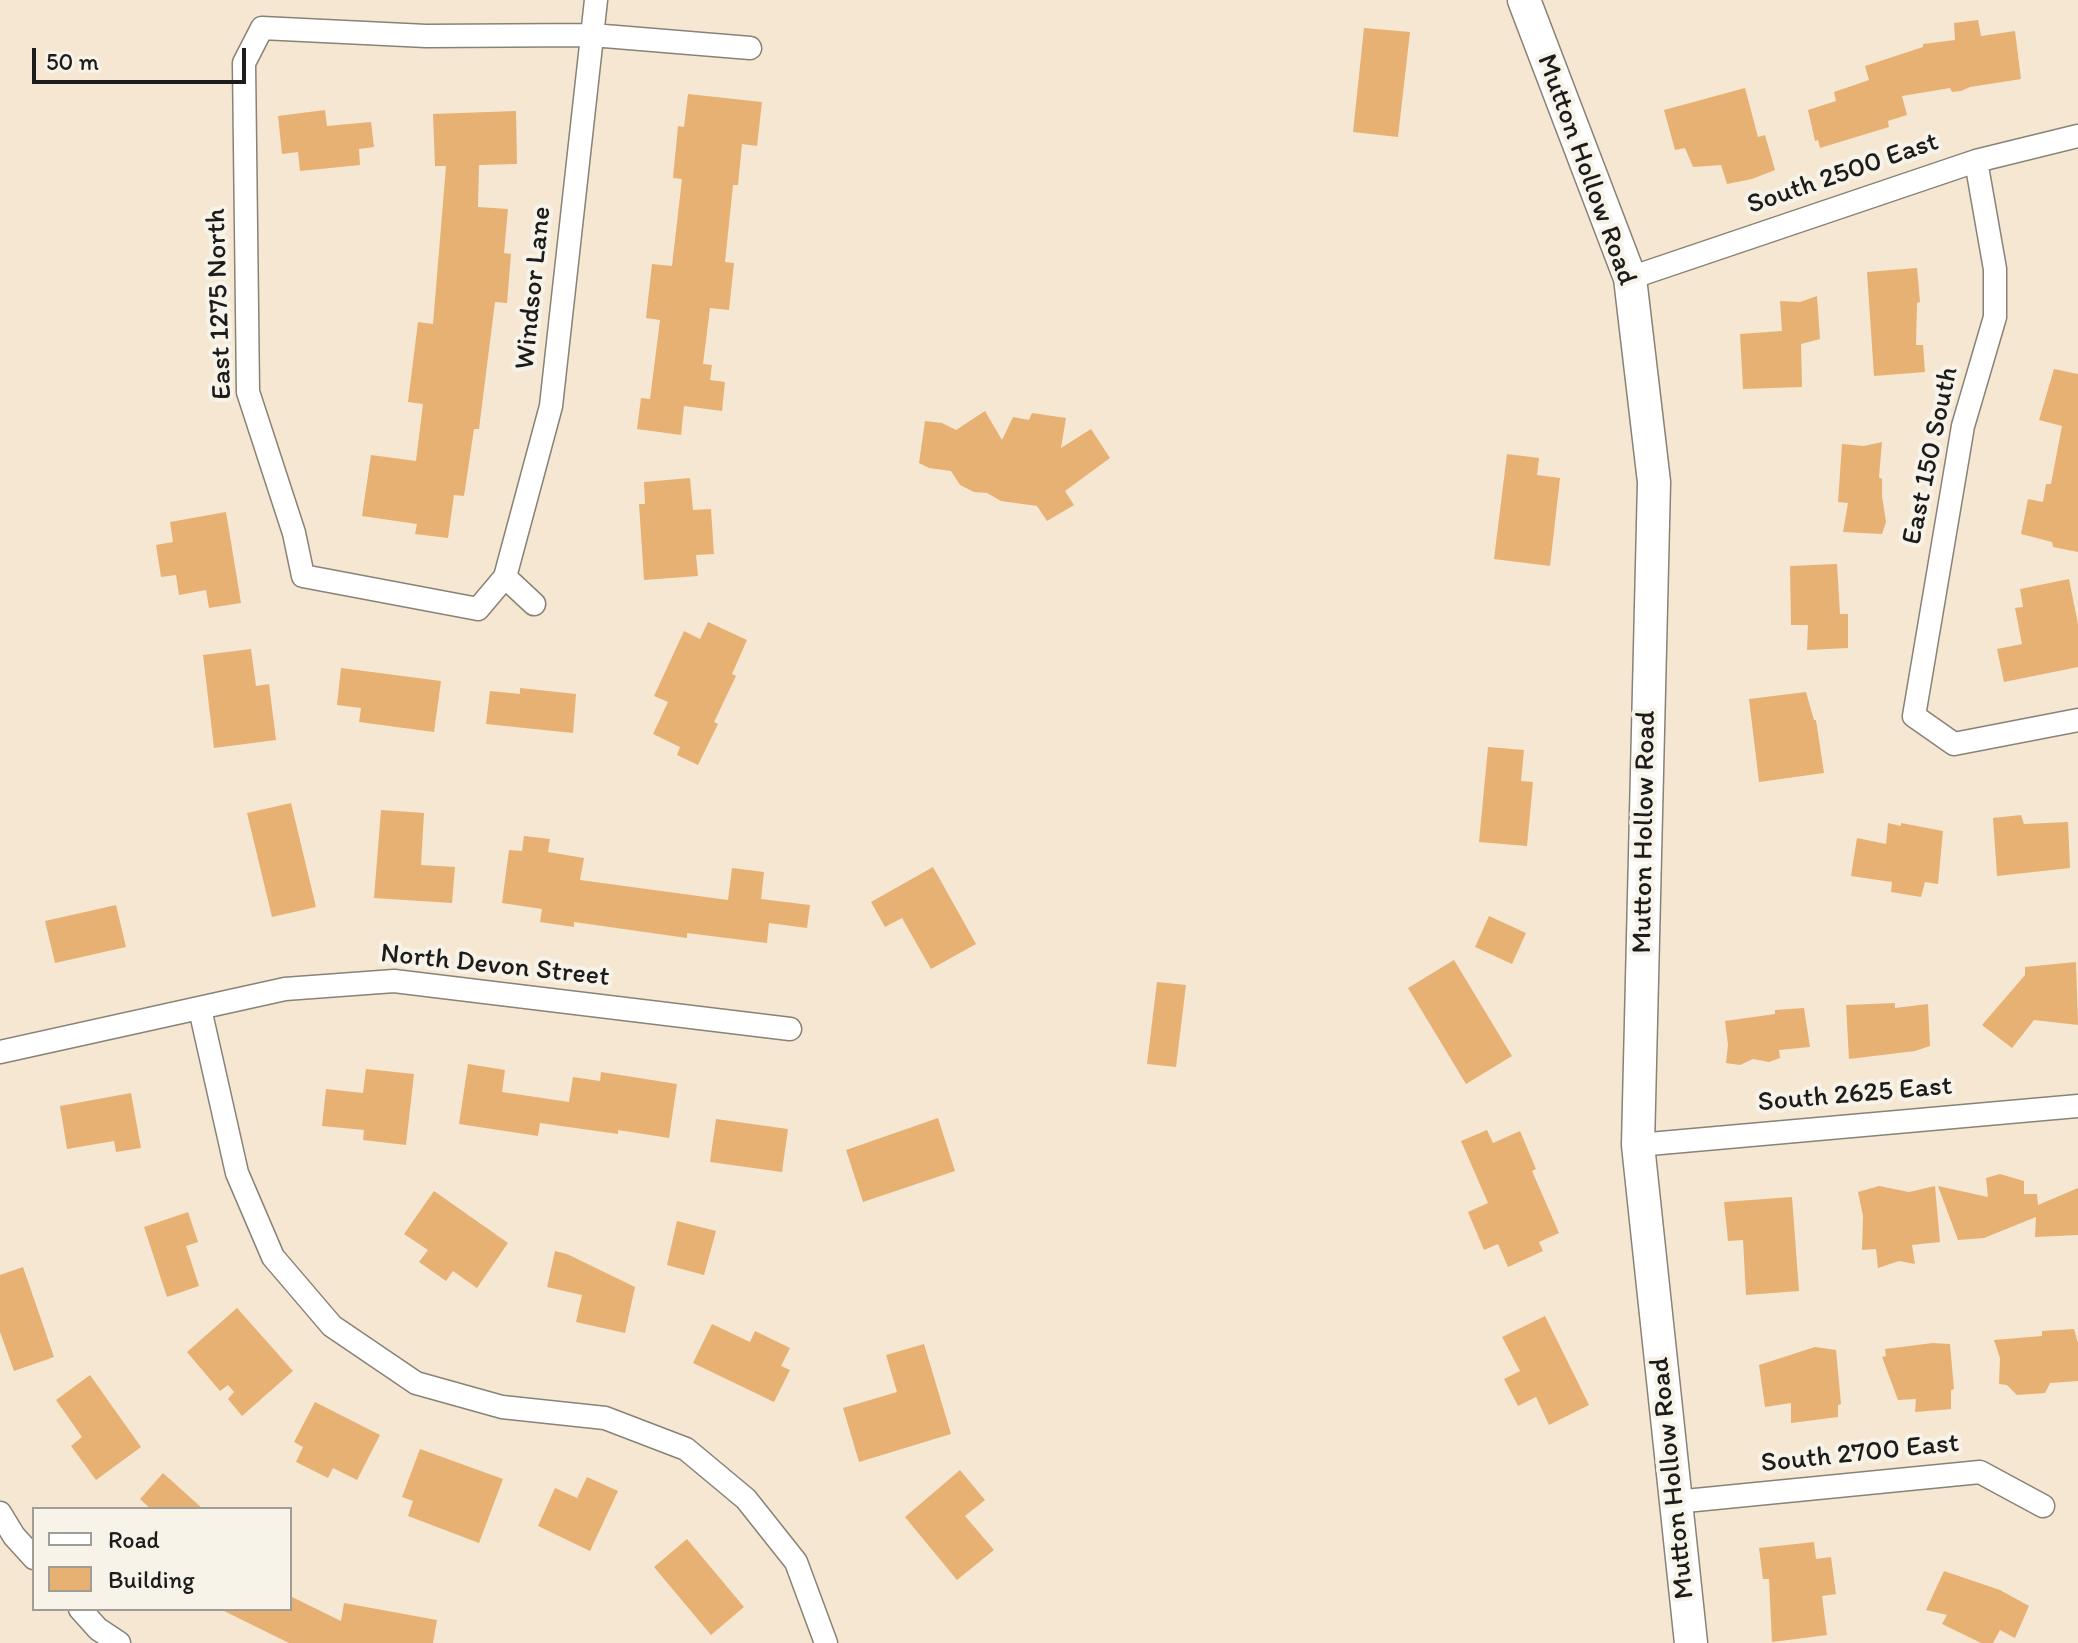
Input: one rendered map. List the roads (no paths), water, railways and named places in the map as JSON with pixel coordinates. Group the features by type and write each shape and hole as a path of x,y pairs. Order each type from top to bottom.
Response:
{"street":[{"name":"Windsor Lane","path":"505,577 551,406 596,0"},
{"name":"Mutton Hollow Road","path":"1524,0 1630,278 1654,482 1638,1145 1691,1643"},
{"name":"East 1275 North","path":"505,577 478,609 303,576 294,533 248,392 244,63 262,28 426,36 592,35"},
{"path":"592,35 750,48"},
{"name":"South 2500 East","path":"1630,278 1976,161 2078,136"},
{"name":"East 150 South","path":"1976,161 1995,269 1995,317 1963,426 1914,716 1954,744 2078,720"},
{"path":"505,577 534,604"},
{"name":"North Devon Street","path":"0,1052 285,989 394,981 790,1029"},
{"path":"200,1009 237,1173 273,1257 332,1326 416,1383 502,1407 605,1418 686,1449 746,1499 796,1562 826,1643"},
{"name":"South 2625 East","path":"1638,1145 2078,1106"},
{"name":"South 2700 East","path":"1675,1502 1980,1472 2043,1506"},
{"path":"0,1513 14,1536 32,1556"},
{"path":"82,1611 98,1629 119,1643"}]}
